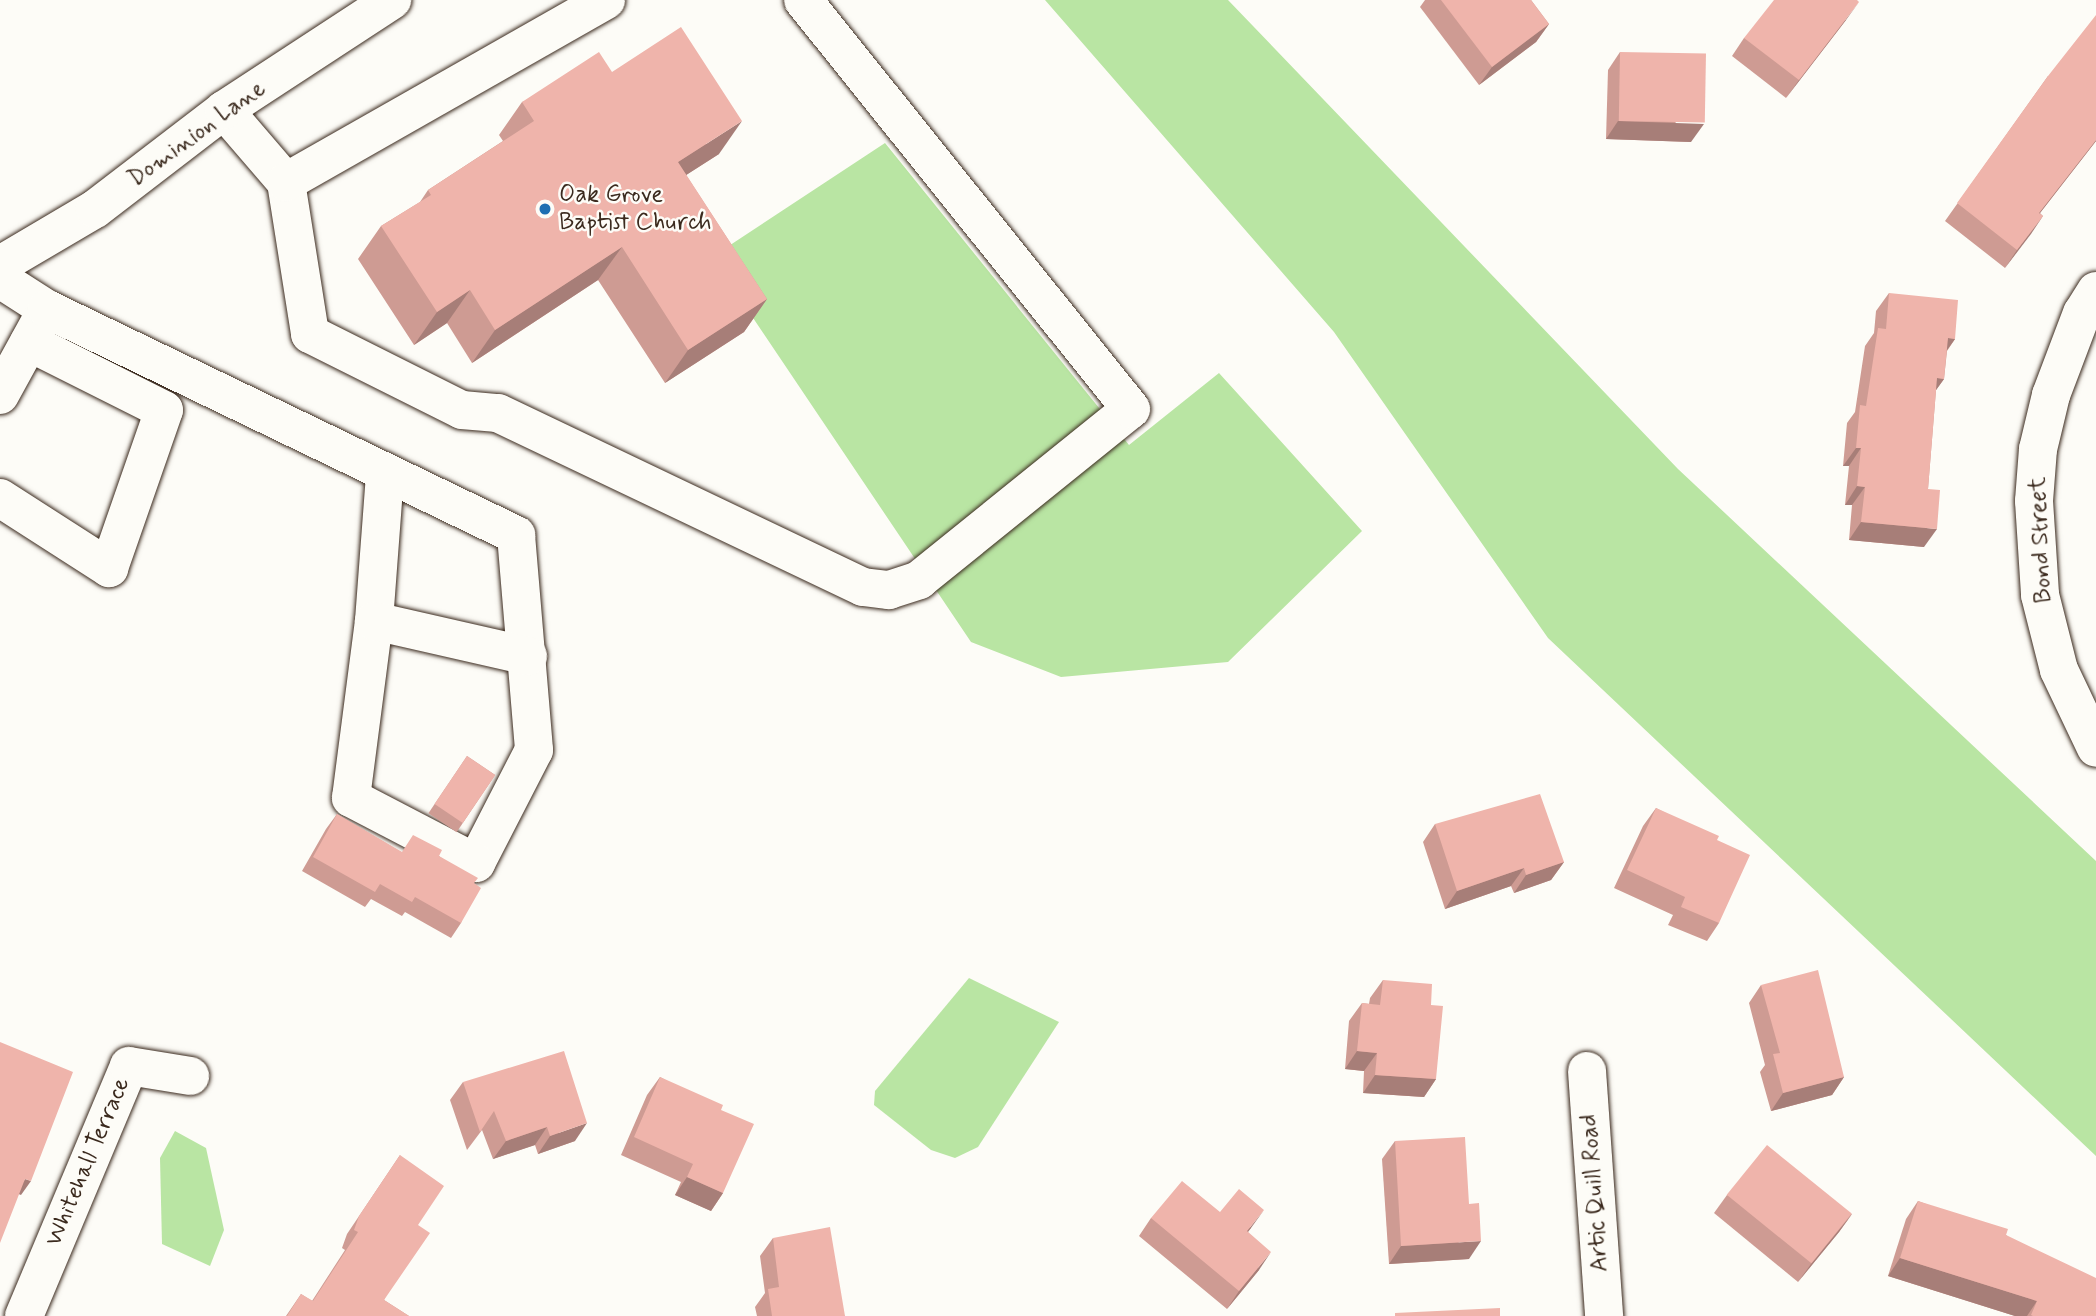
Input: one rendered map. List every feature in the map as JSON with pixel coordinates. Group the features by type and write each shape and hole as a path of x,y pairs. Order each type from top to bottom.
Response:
{"street":[{"name":"Dominion Lane","path":"0,265 95,209 225,110 392,0"},
{"path":"286,182 606,0"},
{"path":"225,110 286,182 310,334 462,410 498,413 863,587 889,590 919,580 1131,409 803,0"},
{"path":"0,279 38,325 164,410 109,568 0,498"},
{"name":"Bond Street","path":"2096,291 2082,313 2052,395 2038,449 2034,501 2040,595 2049,633 2059,670 2096,748"},
{"path":"0,395 38,325"},
{"path":"38,325 385,473 516,536 534,750 476,863 351,798 374,621 385,473"},
{"path":"374,621 528,656"},
{"name":"Whitehall Terrace","path":"24,1316 128,1066 190,1076"},
{"name":"Artic Quill Road","path":"1587,1071 1604,1316"}],"green space":[{"path":"1045,0 1228,0 1678,469 2096,861 2096,1156 1548,638 1334,332"},
{"path":"885,143 1129,445 1219,373 1362,531 1228,662 1061,677 971,642 712,257"},
{"path":"969,978 1059,1022 978,1147 955,1158 931,1150 874,1105 875,1091"},
{"path":"175,1131 206,1148 224,1230 210,1266 162,1244 160,1158"}],"building":[{"path":"1441,0 1531,0 1549,24 1492,67"},
{"path":"1774,0 1859,2 1799,80 1744,38"},
{"path":"2096,15 2096,140 2039,213 2043,216 2017,250 1957,203 2048,76"},
{"name":"Oak Grove Baptist Church","path":"681,27 742,121 678,162 767,299 688,350 622,247 495,330 470,290 437,312 381,226 431,195 428,190 534,121 522,102 599,52 612,72"},
{"path":"1620,52 1706,54 1705,122 1619,121"},
{"path":"1889,293 1958,300 1955,339 1948,338 1944,379 1937,378 1928,489 1940,490 1937,529 1861,522 1865,487 1857,486 1861,448 1856,448 1860,405 1866,406 1878,328 1886,329"},
{"path":"467,756 495,775 463,823 435,804"},
{"path":"1540,794 1564,862 1526,875 1524,868 1457,891 1435,824"},
{"path":"1656,808 1719,836 1717,840 1750,855 1719,923 1681,907 1685,897 1627,870"},
{"path":"337,814 402,852 413,835 442,850 439,856 478,878 474,883 481,888 461,923 415,897 412,902 380,884 375,892 313,857"},
{"path":"1818,970 1844,1077 1783,1093 1773,1054 1780,1053 1761,985"},
{"path":"1383,980 1432,984 1431,1005 1443,1006 1436,1079 1375,1075 1377,1053 1357,1051 1362,1003 1380,1005"},
{"path":"0,1042 73,1072 31,1181 25,1179 0,1243"},
{"path":"564,1051 587,1123 550,1136 547,1127 506,1141 494,1111 480,1132 463,1082"},
{"path":"660,1077 723,1105 721,1110 754,1124 723,1193 687,1177 693,1164 634,1137"},
{"path":"1465,1137 1469,1204 1479,1203 1481,1241 1401,1246 1395,1141"},
{"path":"1767,1145 1852,1214 1811,1263 1727,1195"},
{"path":"400,1155 444,1186 418,1225 430,1233 384,1300 409,1316 287,1316 301,1294 313,1301 358,1232 354,1230 359,1216"},
{"path":"1182,1181 1220,1212 1239,1189 1264,1210 1247,1231 1271,1252 1239,1291 1151,1218"},
{"path":"1918,1201 2008,1229 2006,1235 2096,1278 2096,1316 2033,1316 2031,1315 2037,1301 1900,1258"},
{"path":"830,1227 845,1316 772,1316 768,1289 779,1287 773,1238"},
{"path":"1500,1308 1500,1316 1395,1316 1395,1313"}],"place":[{"name":"Oak Grove Baptist Church","path":"545,209"}]}
